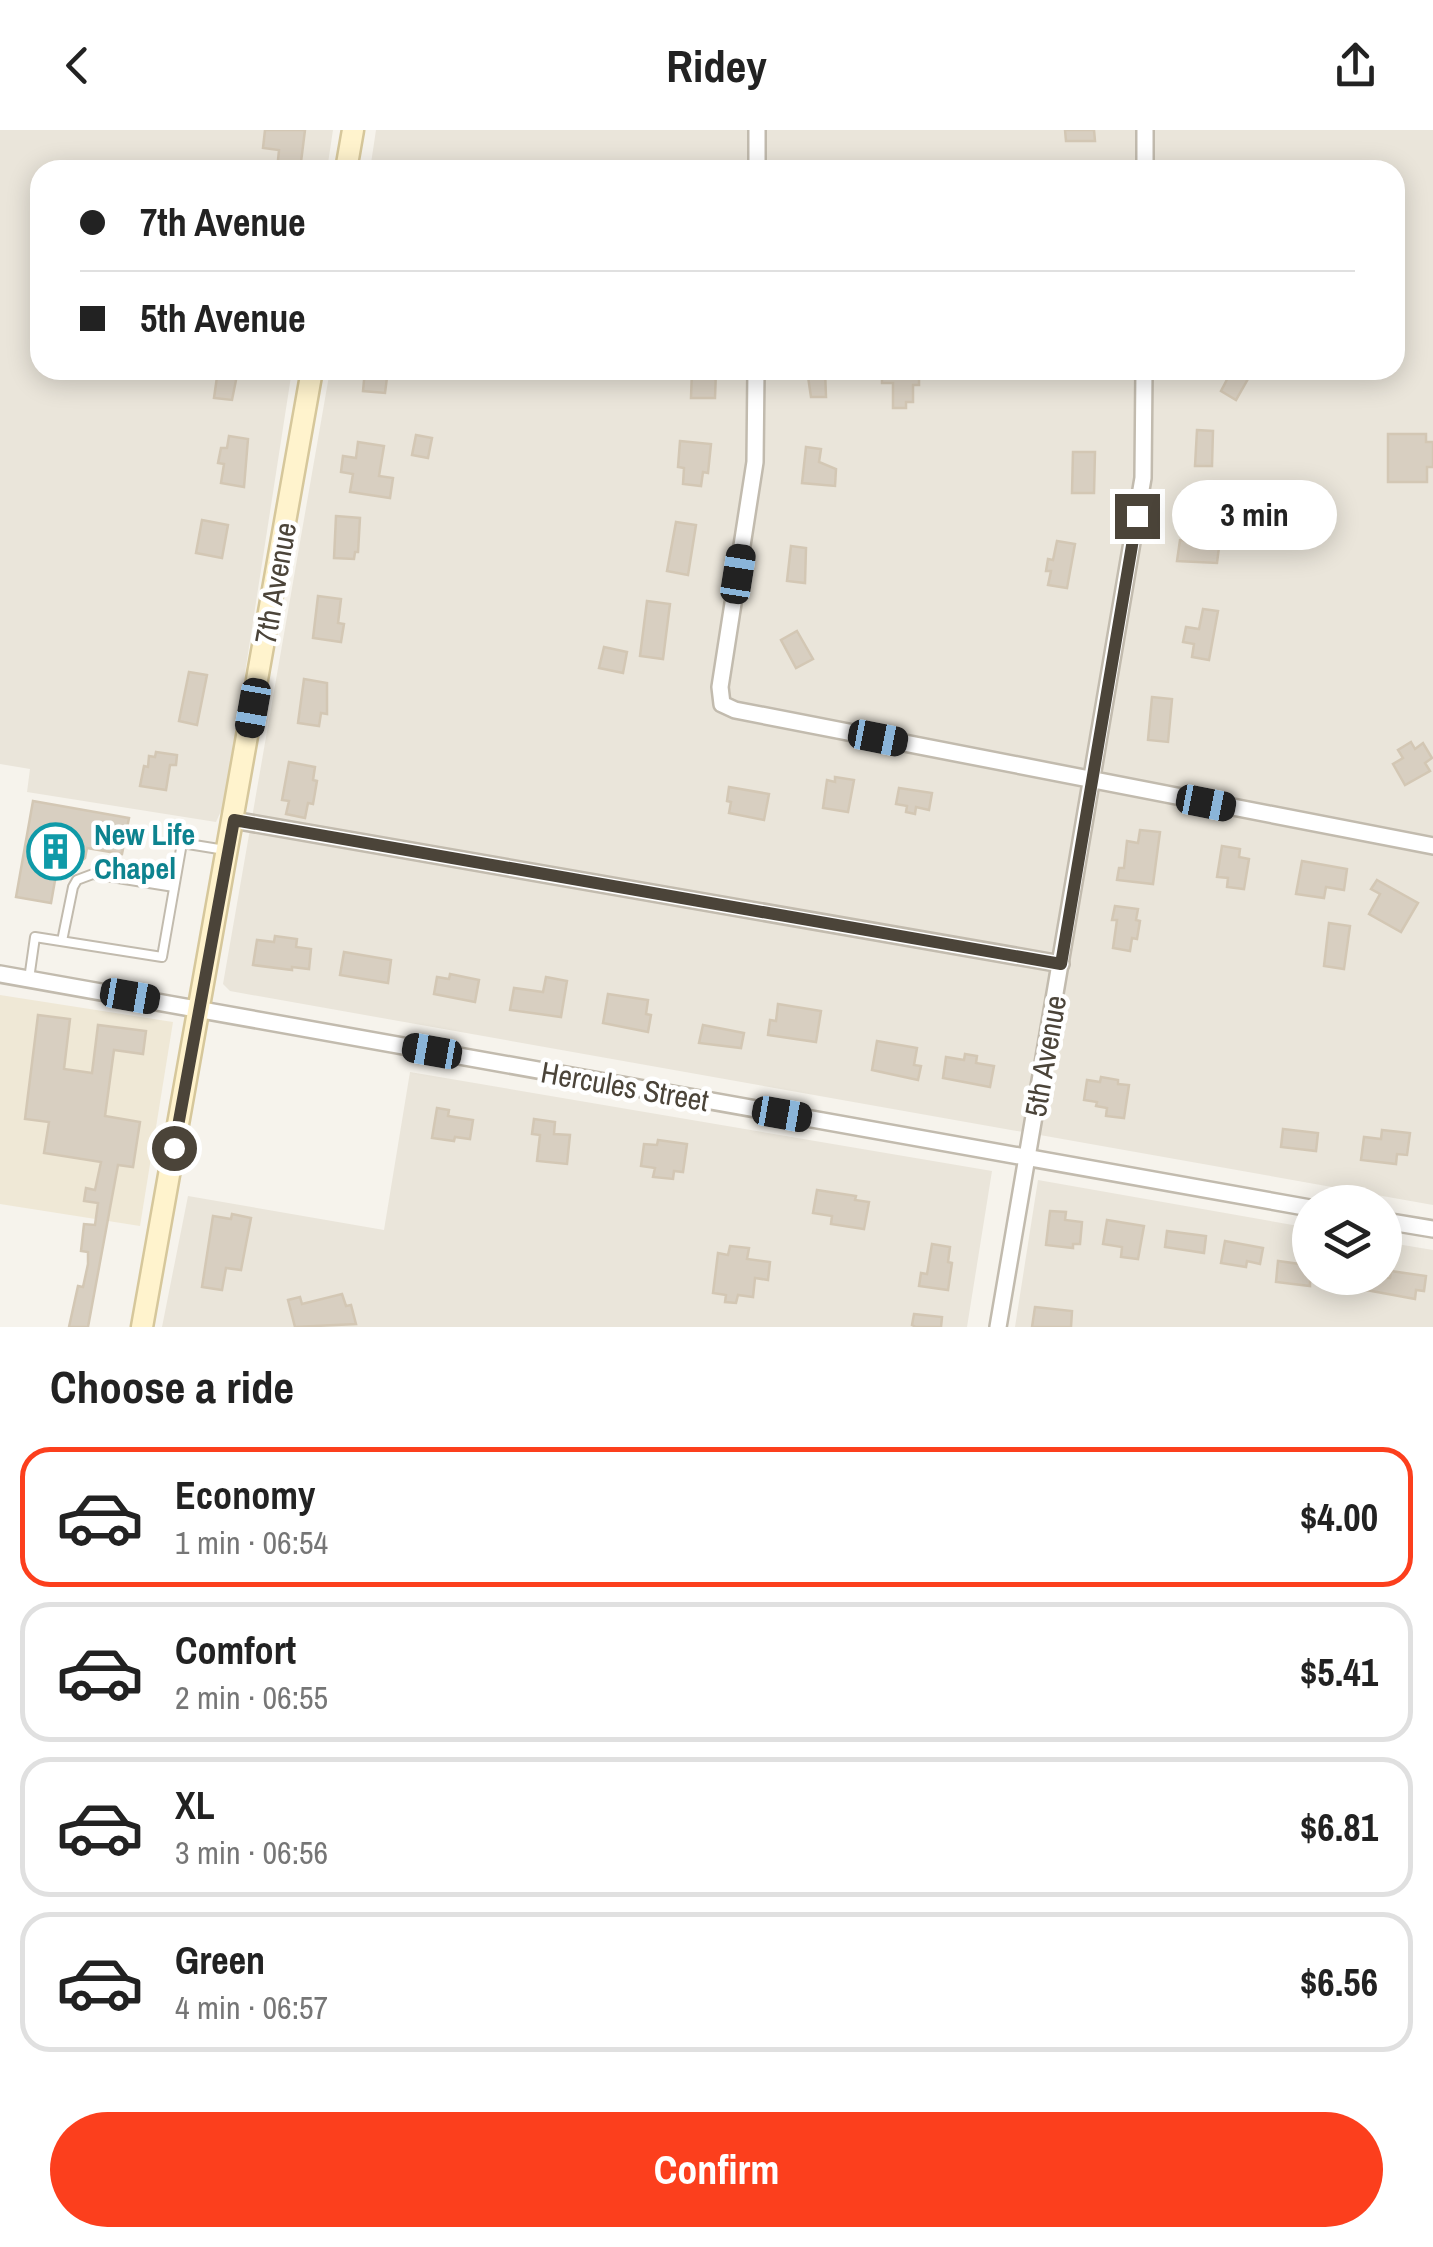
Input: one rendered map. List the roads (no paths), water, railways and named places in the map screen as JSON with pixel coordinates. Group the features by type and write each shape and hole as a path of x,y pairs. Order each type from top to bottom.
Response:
{"street":[{"path":"348,160 354,130"},
{"path":"757,130 757,160"},
{"path":"1145,130 1145,160"},
{"name":"7th Avenue","path":"142,1327 310,380"},
{"path":"756,380 755,462 720,687 722,704 736,710 1433,846"},
{"name":"5th Avenue","path":"998,1327 1143,478 1144,380"},
{"path":"234,820 1061,964"},
{"name":"Hercules Street","path":"0,974 1292,1205"},
{"path":"1402,1224 1433,1229"}],"lane":[{"path":"29,979 35,937 162,957 182,843 229,851"},
{"path":"62,941 73,888 84,876 104,875 174,887"}],"place":[{"name":"New Life Chapel","path":"55,851"}]}
